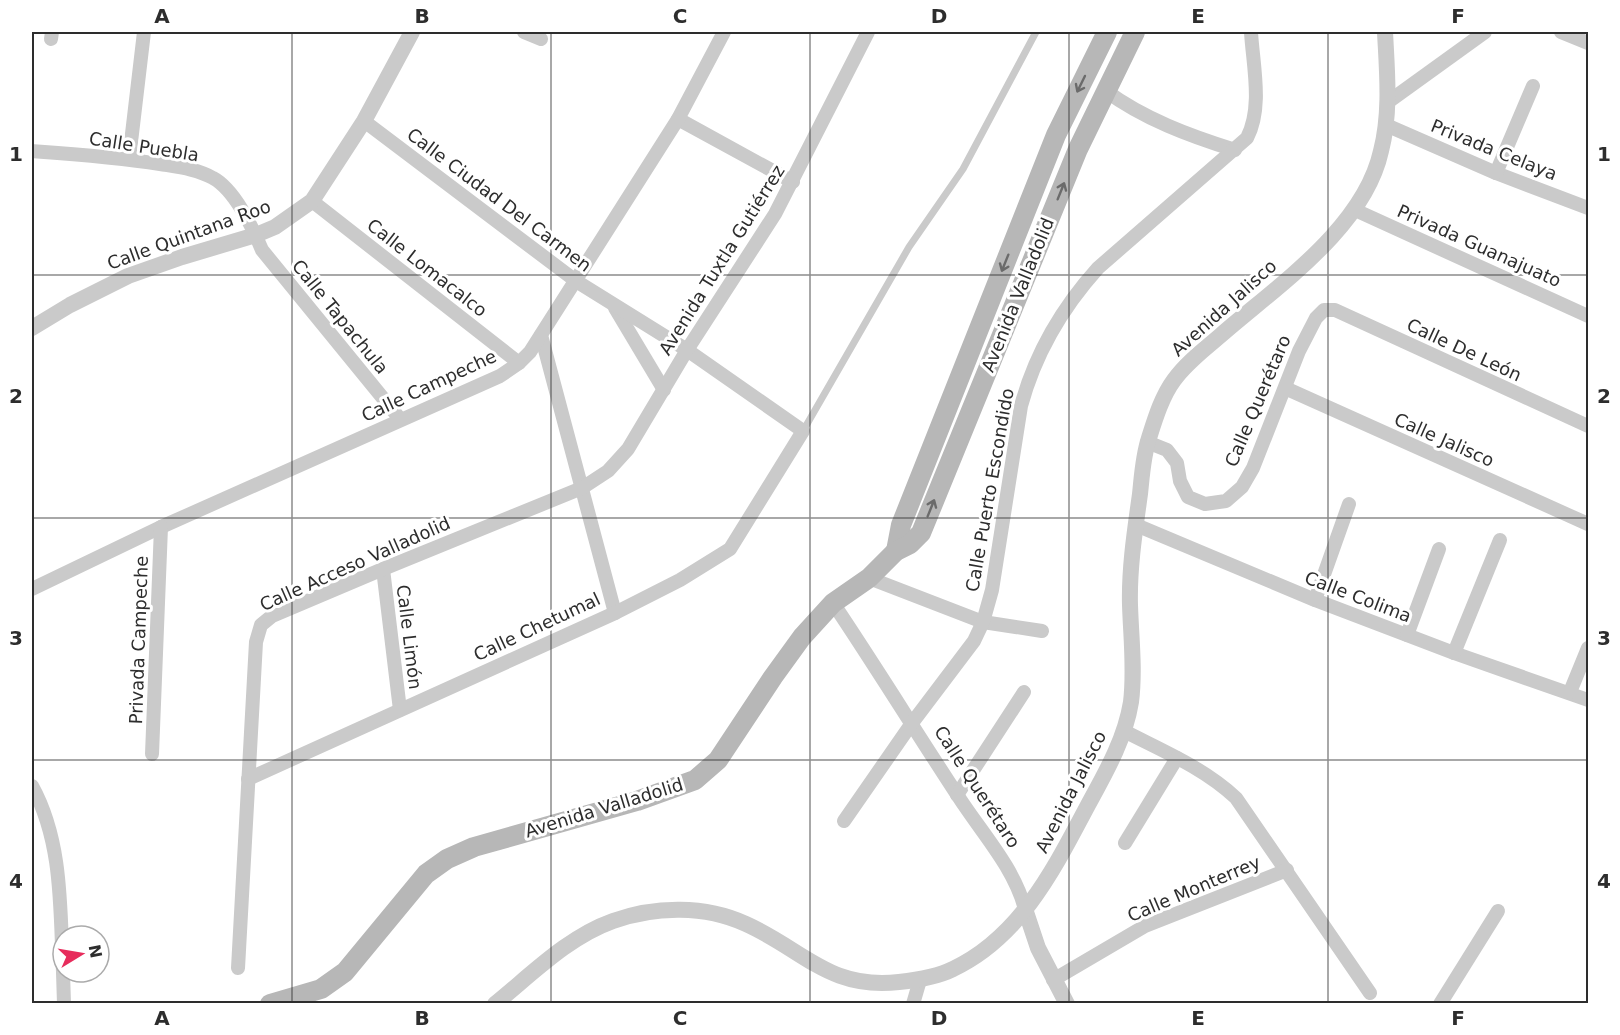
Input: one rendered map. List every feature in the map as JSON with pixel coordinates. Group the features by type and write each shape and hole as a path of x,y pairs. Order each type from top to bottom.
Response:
{"main road":[{"name":"Avenida Valladolid","path":"896,551 901,525 1056,135 1107,32"},
{"name":"Avenida Valladolid","path":"270,1004 321,989 345,972 426,874 447,859 474,847 637,801 694,780 718,760 802,637 834,603 869,578 896,551 910,544 921,533 1078,148 1135,32"}],"street":[{"path":"129,159 144,32"},
{"name":"Calle Quintana Roo","path":"32,328 70,304 128,276 275,227 312,201 364,121 412,32"},
{"path":"524,32 541,39"},
{"name":"Calle Campeche","path":"32,589 161,527 500,376 519,363 530,352 678,119 724,32"},
{"name":"Avenida Tuxtla Gutiérrez","path":"582,488 608,471 628,449 687,350 775,214 868,32"},
{"name":"Calle Puerto Escondido","path":"844,821 912,723 974,641 983,622 992,590 1020,406 1037,358 1064,310 1098,268 1247,138 1254,124 1256,106 1251,32"},
{"name":"Avenida Jalisco","path":"495,1004 586,933 613,921 646,912 683,909 716,913 746,923 835,976 857,982 879,984 920,980 951,971 980,954 1001,937 1053,870 1110,764 1124,731 1131,703 1133,670 1130,582 1136,525 1147,442 1161,404 1173,381 1193,359 1318,251 1355,210 1371,183 1378,164 1386,125 1388,102 1385,32"},
{"path":"1388,102 1485,32"},
{"path":"1562,32 1588,43"},
{"path":"1496,173 1533,86"},
{"path":"1106,91 1128,107 1196,138 1235,150"},
{"path":"678,119 793,182"},
{"name":"Calle Ciudad Del Carmen","path":"364,121 576,281 687,350 803,430"},
{"name":"Privada Celaya","path":"1386,125 1496,173 1588,207"},
{"name":"Calle Puebla","path":"32,151 129,159 191,170 215,178 234,197 256,235"},
{"name":"Calle Lomacalco","path":"312,201 519,363"},
{"name":"Privada Guanajuato","path":"1355,210 1588,316"},
{"name":"Calle Tapachula","path":"256,235 262,249 400,419"},
{"path":"614,306 663,390"},
{"name":"Calle Querétaro","path":"1147,442 1167,450 1177,463 1180,481 1188,497 1205,504 1226,501 1242,487 1252,468 1299,351 1316,318 1324,310"},
{"name":"Calle De León","path":"1324,310 1335,310 1588,426"},
{"name":"Calle Chetumal","path":"248,779 615,613 541,335"},
{"name":"Calle Jalisco","path":"1285,388 1588,524"},
{"path":"615,613 680,580 729,549 803,430"},
{"name":"Calle Acceso Valladolid","path":"237,968 256,642 261,625 272,616 582,488"},
{"path":"1315,600 1349,504"},
{"name":"Calle Colima","path":"1136,525 1315,600 1454,653 1588,700"},
{"name":"Privada Campeche","path":"152,754 161,527"},
{"path":"1454,653 1500,540"},
{"path":"1407,635 1439,549"},
{"name":"Calle Limón","path":"383,569 400,710"},
{"path":"869,578 983,622 1042,631"},
{"name":"Calle Querétaro","path":"834,603 1013,878 1021,892 1038,948 1066,1004"},
{"path":"1570,692 1588,648"},
{"path":"957,795 1024,692"},
{"path":"1124,731 1178,758 1220,783 1236,798 1370,993"},
{"path":"1125,843 1178,758"},
{"path":"32,786 52,838 59,881 61,924"},
{"name":"Calle Monterrey","path":"1053,980 1145,926 1287,870"},
{"path":"1440,1004 1498,911"},
{"path":"914,1004 920,980"},
{"path":"63,984 64,1004"}],"lane":[{"path":"803,430 909,247 963,169 1036,32"}]}
